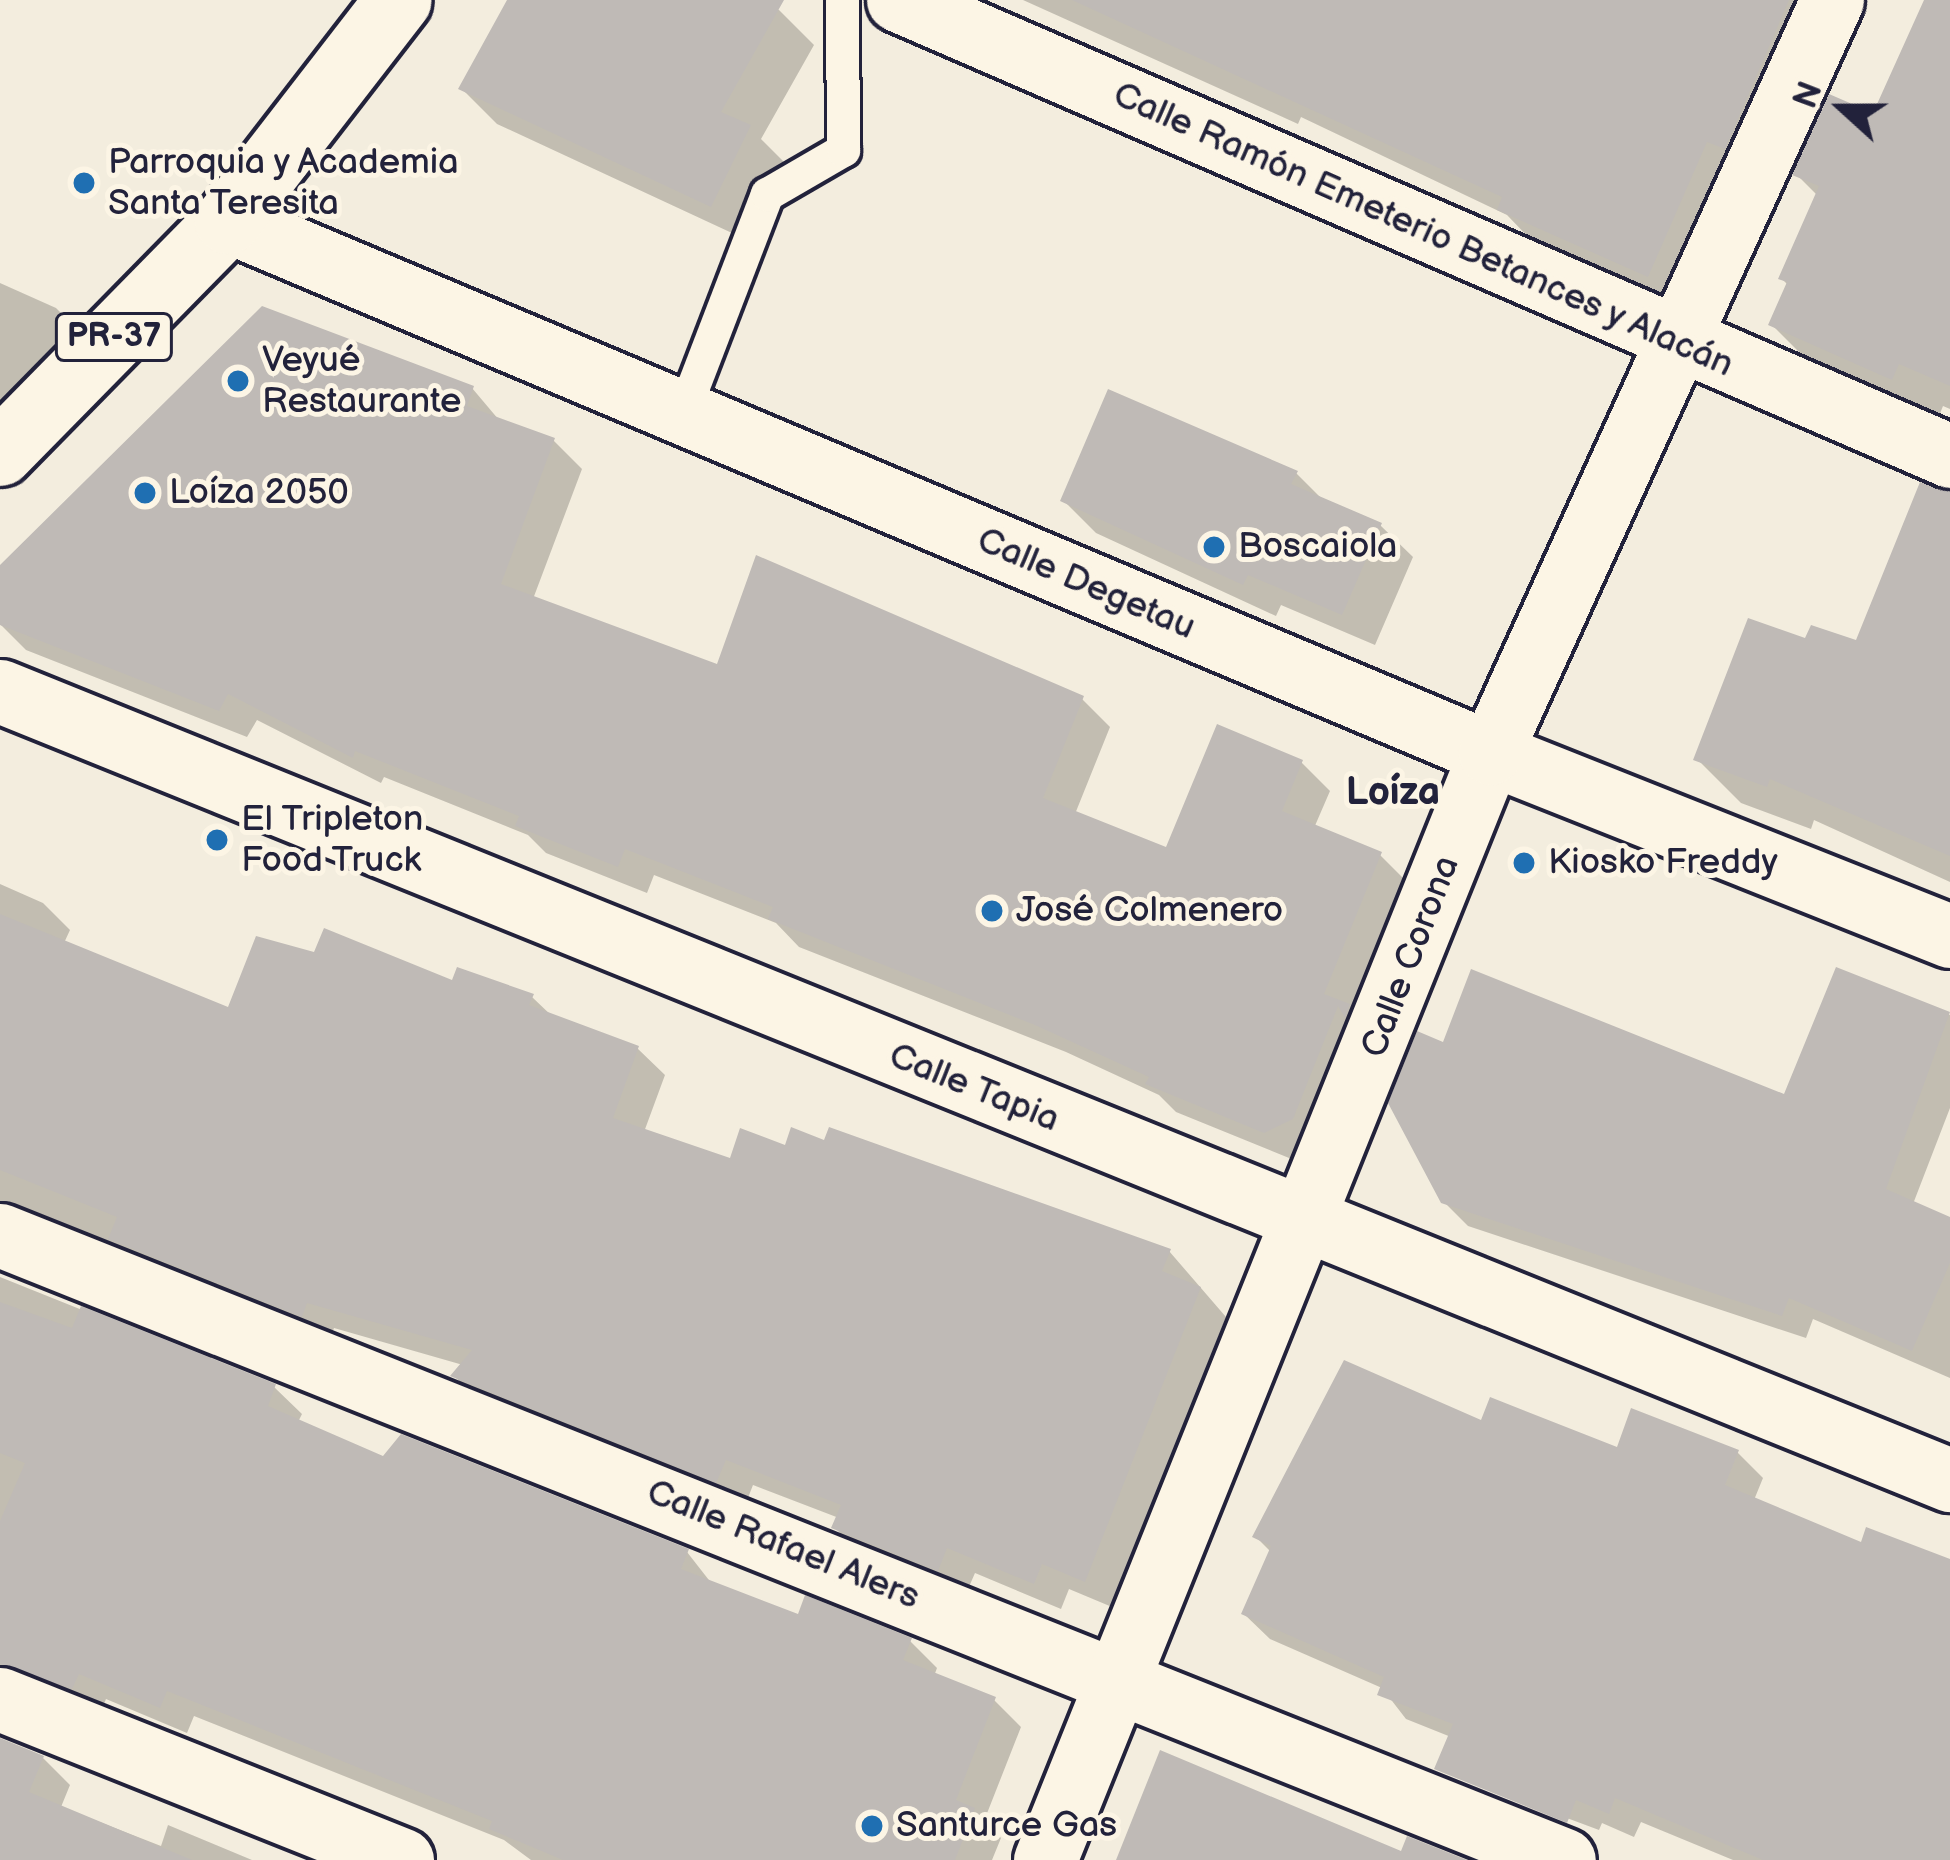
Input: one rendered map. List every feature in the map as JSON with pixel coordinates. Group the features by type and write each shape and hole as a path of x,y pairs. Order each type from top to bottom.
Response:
{"main road":[{"name":"PR-37","path":"0,453 228,220 399,0"}],"street":[{"name":"Calle Ramón Emeterio Betances y Alacán","path":"898,0 1678,344 1950,456"},
{"name":"Calle Corona","path":"1045,1860 1115,1677 1307,1223 1490,753 1832,0"},
{"name":"Calle Degetau","path":"228,220 682,416 1490,753 1950,936"},
{"name":"Calle Tapia","path":"0,691 1950,1480"},
{"name":"Calle Rafael Alers","path":"0,1235 1564,1860"},
{"path":"0,1699 402,1860"}],"lane":[{"path":"682,416 767,194 843,150 842,0"}],"building":[{"path":"507,0 784,0 721,112 751,125 711,207 458,89"},
{"path":"1072,0 1789,0 1725,149 1707,142 1648,277 1497,210 1502,197"},
{"path":"1924,0 1950,0 1950,386 1899,364 1892,380 1768,325 1787,282 1778,279 1819,186 1792,175 1829,94 1873,113"},
{"path":"262,306 474,386 467,406 555,438 501,584 717,664 756,555 1084,696 1043,798 1166,847 1217,724 1303,760 1282,811 1382,852 1324,994 1350,1004 1345,1018 1338,1006 1293,1119 1264,1133 1145,1084 1149,1077 1035,1025 768,919 773,907 625,849 618,867 515,826 519,816 355,751 353,758 228,694 219,711 0,625 0,565"},
{"path":"1108,389 1298,471 1291,484 1382,523 1342,615 1248,575 1243,585 1060,501"},
{"path":"1920,482 1950,491 1950,856 1770,779 1767,787 1693,760 1748,618 1805,638 1811,625 1856,640"},
{"path":"0,914 228,1007 256,936 314,952 324,928 452,980 457,967 534,994 529,1005 639,1046 613,1118 730,1158 740,1128 785,1145 791,1127 824,1140 829,1127 1171,1249 1162,1271 1201,1287 1085,1582 1042,1564 1034,1584 947,1548 938,1571 831,1528 841,1505 726,1460 716,1483 450,1376 472,1350 307,1303 302,1317 108,1239 117,1217 0,1170"},
{"path":"1836,967 1950,1012 1886,1189 1950,1217 1950,1263 1912,1351 1789,1298 1782,1316 1441,1203 1388,1103 1417,1031 1443,1042 1471,969 1784,1094"},
{"path":"0,1302 72,1328 81,1306 276,1384 268,1406 383,1456 401,1434 689,1549 681,1569 798,1614 805,1595 912,1638 903,1660 996,1697 956,1800 975,1808 955,1860 563,1860 489,1829 492,1821 167,1691 160,1708 79,1674 72,1689 0,1664 0,1521 25,1463 0,1453"},
{"path":"1344,1360 1481,1420 1490,1397 1617,1447 1631,1408 1739,1450 1725,1485 1861,1542 1866,1527 1950,1559 1950,1860 1763,1860 1615,1798 1609,1814 1576,1800 1567,1823 1434,1769 1453,1724 1377,1695 1384,1677 1241,1614 1271,1546 1252,1537"},
{"path":"0,1738 44,1756 29,1792 192,1860 0,1860"},
{"path":"1160,1750 1401,1851 1407,1836 1467,1860 1116,1860"}],"place":[{"name":"Parroquia y Academia Santa Teresita","path":"84,183"},
{"name":"Veyué Restaurante","path":"238,381"},
{"name":"Loíza 2050","path":"145,493"},
{"name":"Boscaiola","path":"1214,547"},
{"name":"El Tripleton Food Truck","path":"217,840"},
{"name":"Kiosko Freddy","path":"1524,863"},
{"name":"José Colmenero","path":"992,911"},
{"name":"Santurce Gas","path":"872,1826"}],"district":[{"name":"Loíza","path":"1393,793"}]}
